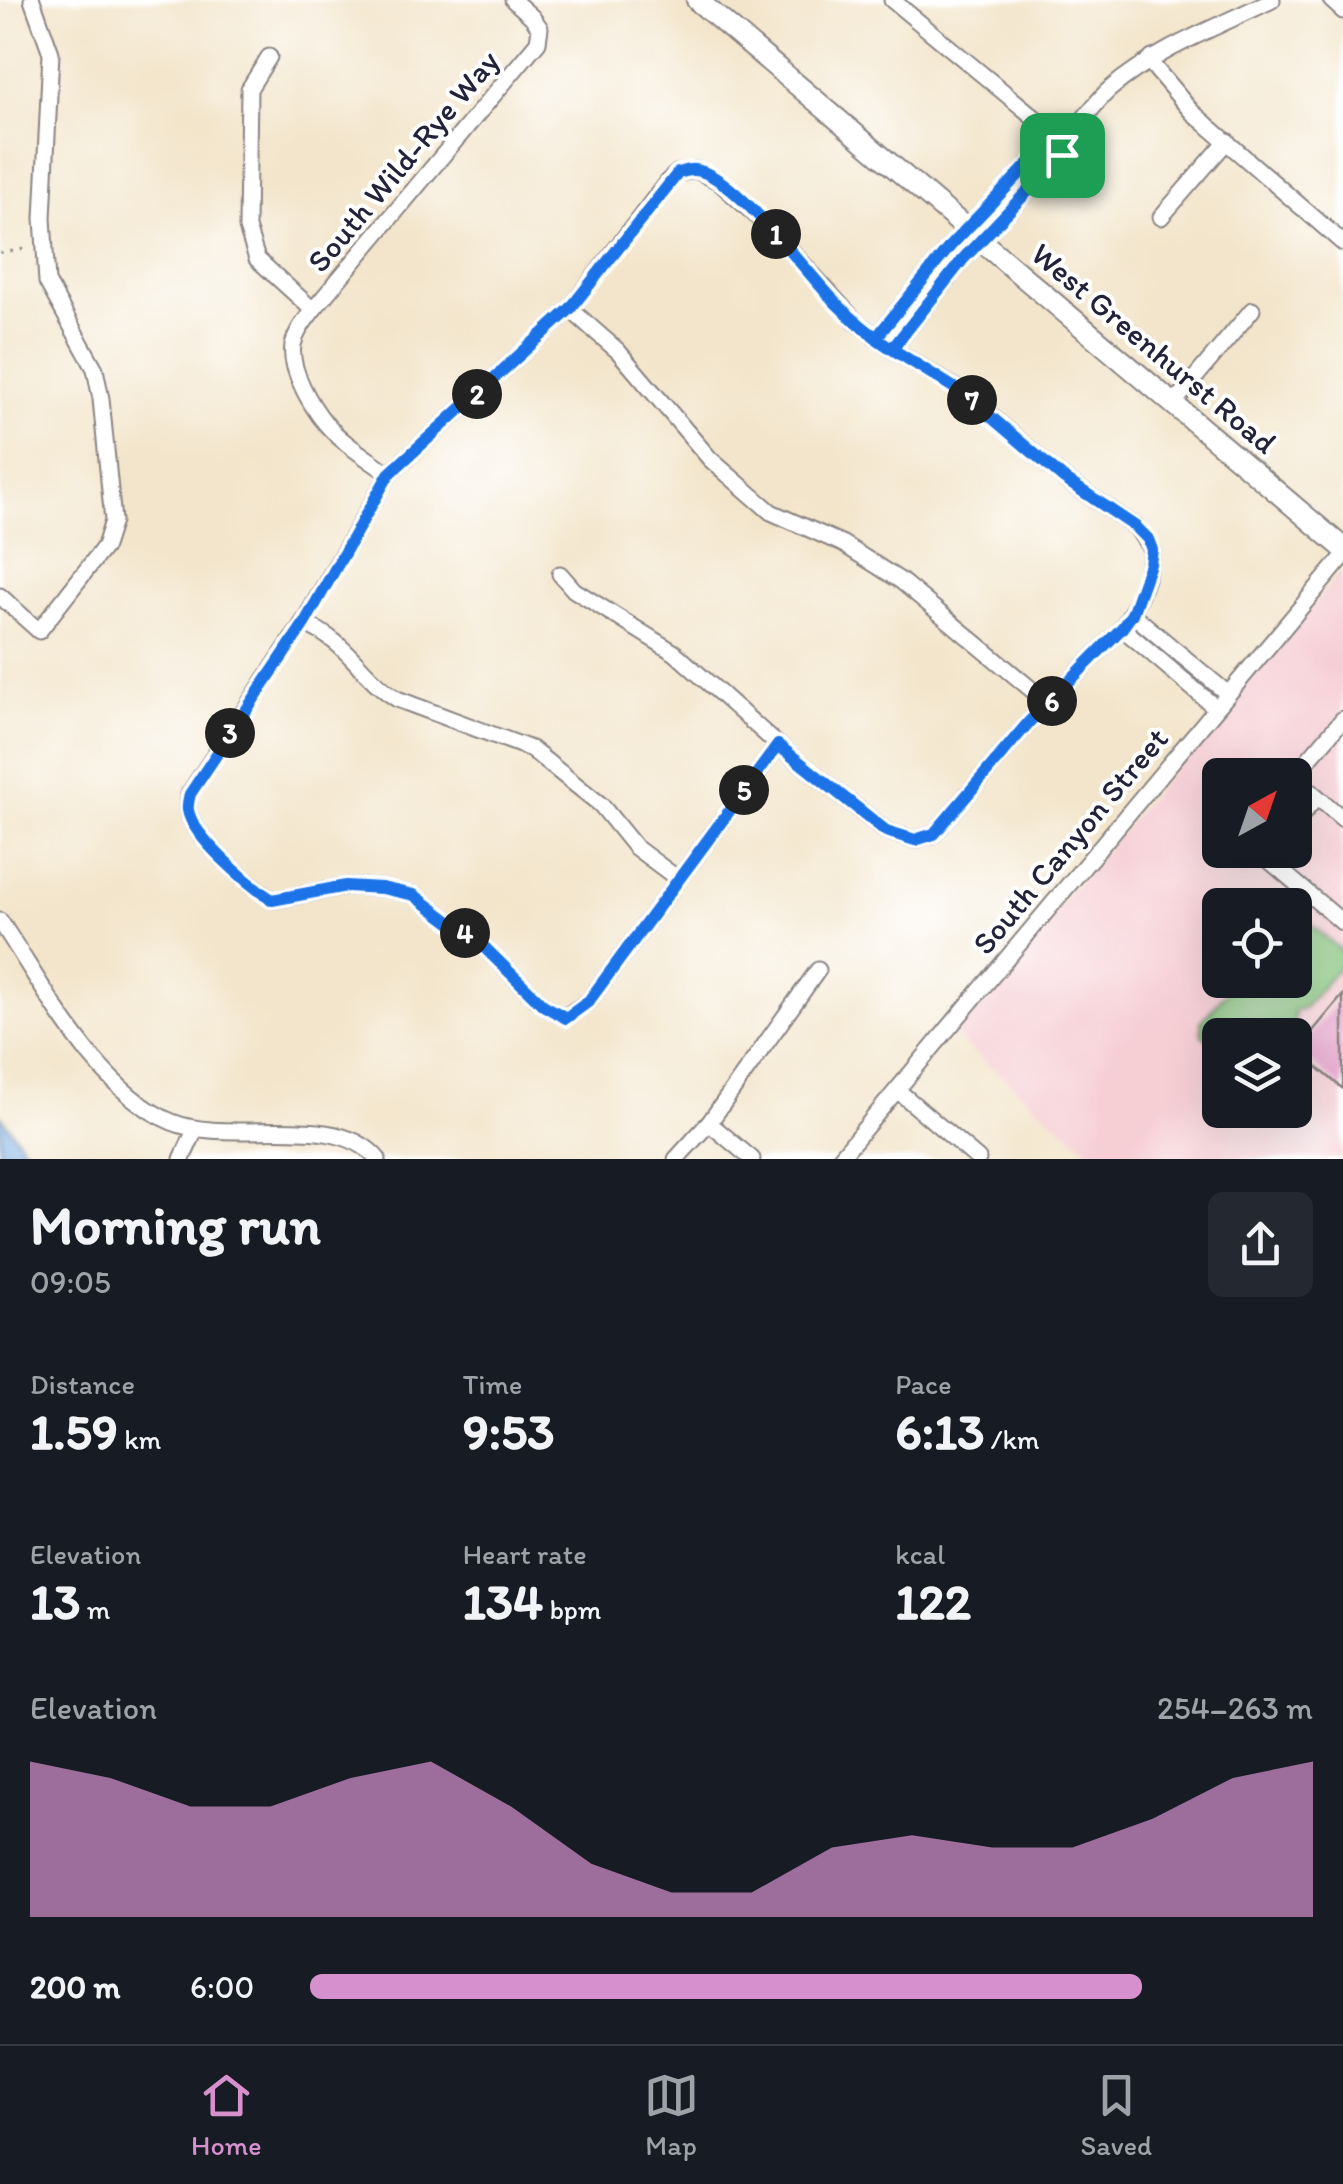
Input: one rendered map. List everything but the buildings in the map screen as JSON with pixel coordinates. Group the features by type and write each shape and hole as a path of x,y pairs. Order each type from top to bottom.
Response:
{"main road":[{"name":"West Greenhurst Road","path":"701,1 1343,548"}],"street":[{"path":"0,596 39,631 104,546 113,521 102,400 95,369 47,282 43,248 51,53 32,0"},
{"name":"South Wild-Rye Way","path":"313,310 538,42 540,28 513,0"},
{"path":"892,0 1063,140"},
{"path":"876,338 974,235 1062,155 1063,140 1108,90 1152,58 1272,0"},
{"path":"1331,0 1343,10"},
{"path":"269,57 249,88 248,228 257,259 313,310 293,346 294,364 305,391 327,425 389,474"},
{"path":"1152,58 1154,66 1192,112 1343,243"},
{"path":"1161,217 1226,141"},
{"path":"560,574 574,590 676,653 778,745 886,831 915,840 934,834 1029,722 1122,628 1132,614 1152,550 1136,527 1063,478 964,394 876,338 836,303 771,229 718,181 696,170 678,173 570,309 389,474 304,624 190,794 188,812 200,832 243,880 272,900 346,886 414,895 485,948 543,1005 566,1018 588,1002 778,745"},
{"path":"892,349 974,235"},
{"path":"570,309 618,351 710,459 771,512 844,544 901,581 1049,704"},
{"path":"1173,404 1252,310"},
{"name":"South Canyon Street","path":"839,1159 1343,557"},
{"path":"1132,614 1228,694"},
{"path":"304,624 344,646 382,690 397,699 531,749 602,805 635,847 678,879"},
{"path":"1122,628 1216,708"},
{"path":"1310,758 1343,719"},
{"path":"1312,792 1343,818"},
{"path":"1312,803 1317,797"},
{"path":"1283,868 1343,923"},
{"path":"0,921 101,1071 157,1114 195,1130 329,1134 368,1147 378,1159"},
{"path":"676,1159 709,1123 818,970"},
{"path":"897,1090 978,1159"},
{"path":"709,1123 752,1159"},
{"path":"182,1159 195,1130"}],"path":[{"path":"0,253 43,248"}],"shaded area":[{"path":"1340,572 1343,1159 1100,1159 951,1033"}],"green space":[{"path":"1312,926 1343,952 1343,962 1303,1009 1294,1011 1295,1018 1204,1018 1222,998 1312,998"}],"water":[{"path":"0,1115 32,1159 0,1159"}],"route":[{"path":"1062,155 964,258 892,349 876,338 856,322 836,303 771,229 718,181 696,170 678,173 570,309 389,474 304,624 190,794 188,812 200,832 243,880 272,900 346,886 414,895 485,948 543,1005 566,1018 588,1002 778,745 886,831 915,840 934,834 1029,722 1122,628 1132,614 1150,564 1152,550 1148,539 1136,527 1063,478 964,394 892,349 884,344 876,338 951,245 1048,144 1063,140 1062,155"}]}
